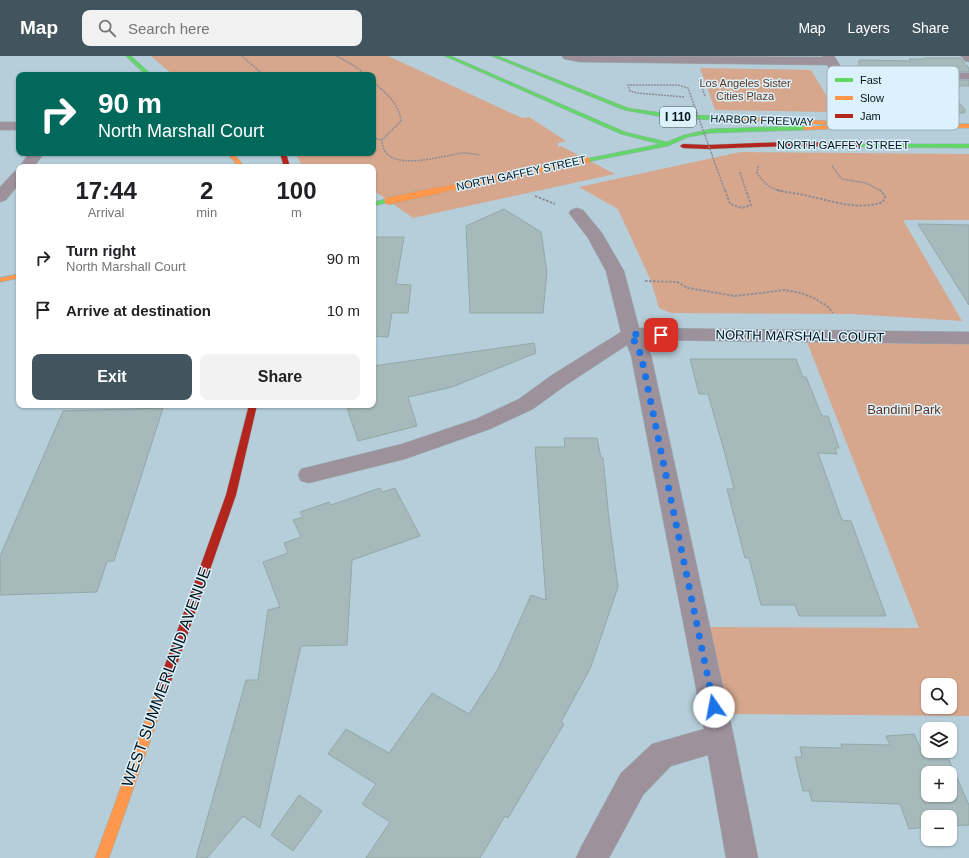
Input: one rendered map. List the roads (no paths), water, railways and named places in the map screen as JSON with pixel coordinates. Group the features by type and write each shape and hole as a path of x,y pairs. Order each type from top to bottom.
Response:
{"main road":[{"name":"I 110","path":"447,56 623,133 668,144"},
{"name":"HARBOR FREEWAY","path":"494,56 615,105 648,114 690,118 756,119 827,123"},
{"path":"131,58 139,72"},
{"path":"131,58 146,72"},
{"name":"NORTH GAFFEY STREET","path":"959,126 969,126"},
{"name":"NORTH GAFFEY STREET","path":"376,203 668,144 686,136 718,131 827,127"},
{"name":"NORTH GAFFEY STREET","path":"668,144 707,147 787,144 969,146"},
{"path":"233,156 239,164"},
{"path":"0,280 16,277"},
{"name":"WEST SUMMERLAND AVENUE","path":"102,858 231,495 251,408"}],"street":[{"path":"568,56 580,58 829,58"},
{"path":"0,126 16,126"},
{"path":"28,164 35,156"},
{"path":"0,197 16,178"},
{"path":"577,213 596,237 615,271 631,334 641,355 720,738 742,858"},
{"path":"309,475 405,450 483,424 526,404 559,380 631,334"},
{"name":"NORTH MARSHALL COURT","path":"631,334 969,338"},
{"path":"592,858 632,784 662,754 720,738"}],"lane":[{"path":"966,56 969,59"},
{"path":"959,76 969,76"}],"park label":[{"name":"Los Angeles Sister Cities Plaza","path":"745,89"},
{"name":"Bandini Park","path":"904,409"}]}
